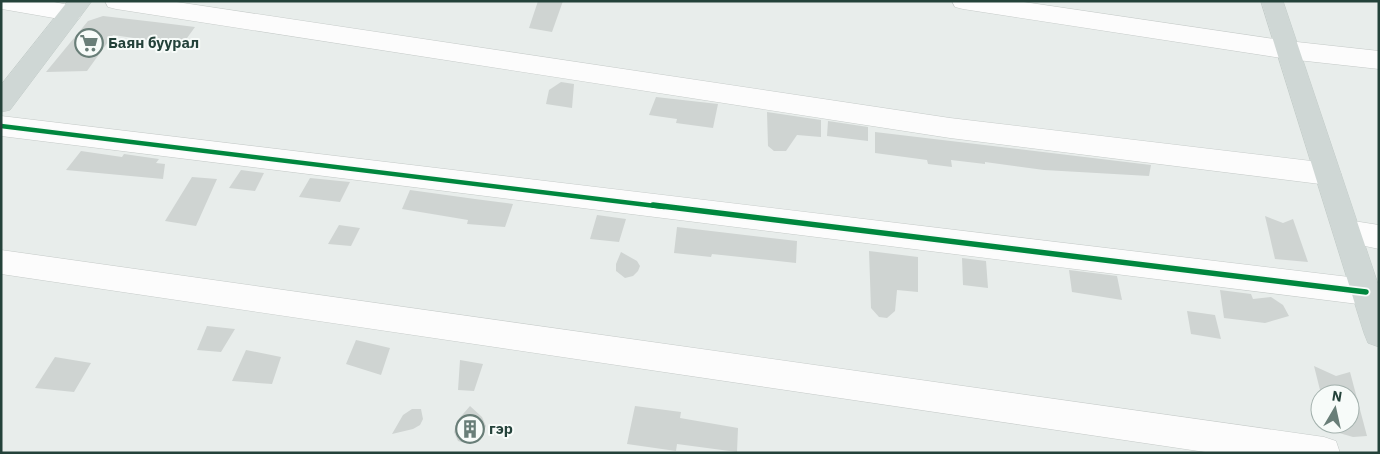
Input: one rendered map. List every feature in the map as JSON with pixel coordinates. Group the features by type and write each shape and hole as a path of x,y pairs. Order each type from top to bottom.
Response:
{"main road":[{"path":"1272,1 1379,332"},
{"path":"1,103 76,7"}],"street":[{"path":"2,1 76,7"},
{"path":"116,1 950,128 1328,174"},
{"path":"964,1 1288,50 1379,60"},
{"path":"1,126 1366,292"},
{"path":"1347,232 1379,237"},
{"path":"1,262 1324,453"}],"building":[{"path":"538,1 563,1 552,32 529,28"},
{"path":"103,16 195,27 182,45 113,35 87,71 46,72 88,21"},
{"path":"561,82 574,84 572,108 546,104 549,90"},
{"path":"656,97 718,104 713,128 676,123 677,119 649,115"},
{"path":"767,112 821,120 821,137 797,135 786,151 774,151 768,146"},
{"path":"828,121 868,127 868,141 827,136"},
{"path":"875,132 1151,165 1149,176 1044,170 985,162 985,164 951,160 952,167 928,164 927,160 875,153"},
{"path":"81,151 122,157 124,154 159,159 156,163 165,164 163,179 66,170"},
{"path":"241,170 264,173 255,191 229,188"},
{"path":"192,177 217,179 196,226 165,221"},
{"path":"310,178 350,182 340,202 299,197"},
{"path":"410,190 513,204 505,227 467,224 468,220 402,209"},
{"path":"597,215 626,219 619,242 590,239"},
{"path":"1265,216 1283,223 1293,219 1308,262 1275,259"},
{"path":"339,225 360,228 351,246 328,244"},
{"path":"677,227 797,241 796,263 712,254 711,257 674,253"},
{"path":"869,251 918,257 918,292 897,290 895,311 887,318 879,317 871,308"},
{"path":"621,252 637,261 640,266 633,276 625,278 616,271 616,264"},
{"path":"962,258 986,261 988,288 963,285"},
{"path":"1069,270 1117,276 1122,300 1072,292"},
{"path":"1220,290 1251,294 1253,299 1271,297 1283,305 1289,316 1265,323 1224,318"},
{"path":"1187,311 1215,315 1221,339 1191,334"},
{"path":"207,326 235,329 221,352 197,350"},
{"path":"356,340 390,348 381,375 346,364"},
{"path":"246,350 281,357 272,384 232,381"},
{"path":"55,357 91,363 74,392 35,388"},
{"path":"460,360 483,364 474,391 458,390"},
{"path":"1314,366 1336,376 1350,372 1353,384 1318,384"},
{"name":"гэр","path":"470,406 482,417 486,426 482,436 468,444 458,441 454,432 457,421"},
{"path":"635,406 681,412 680,418 738,428 737,452 677,444 676,451 627,444"},
{"path":"412,409 421,409 423,419 420,425 413,429 392,434 403,415"},
{"path":"1360,410 1367,436 1353,437 1343,434 1360,434"}],"cycle path":[{"path":"1,126 1366,292"}],"place":[{"name":"Баян буурал","path":"89,43"},
{"name":"гэр","path":"470,429"}]}
